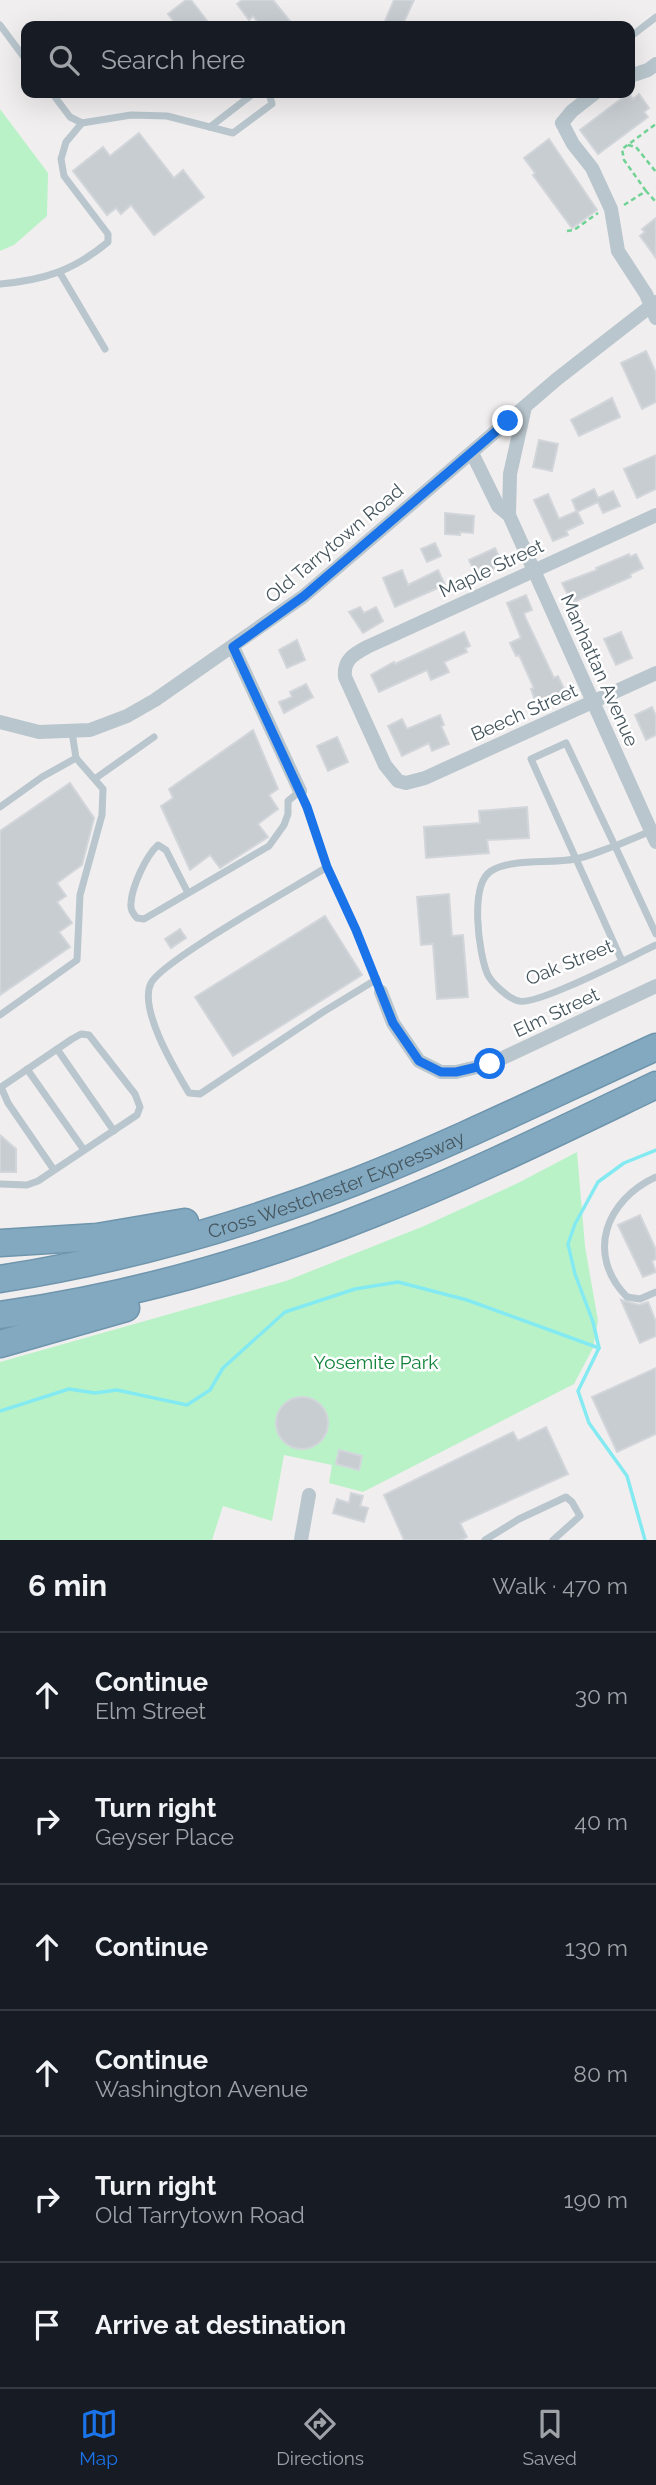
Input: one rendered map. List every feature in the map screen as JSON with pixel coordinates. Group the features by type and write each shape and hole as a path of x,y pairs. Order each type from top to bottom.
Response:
{"highway":[{"name":"Cross Westchester Expressway","path":"0,1279 97,1260 187,1238 272,1212 431,1150 656,1047"},
{"name":"Cross Westchester Expressway","path":"0,1315 105,1296 196,1273 284,1246 370,1215 456,1178 656,1085"},
{"path":"0,1242 97,1237 165,1226 357,1181"},
{"path":"0,1344 226,1282 286,1258 370,1215"}],"street":[{"path":"635,73 648,71 656,65"},
{"path":"589,98 572,111 562,123 573,144 592,168 611,209 618,251 654,308"},
{"name":"Old Tarrytown Road","path":"0,722 39,732 72,732 108,725 127,716 233,647 304,596 557,379 654,308"},
{"name":"Manhattan Avenue","path":"509,515 514,453 525,407"},
{"path":"495,432 514,453"},
{"name":"Manhattan Avenue","path":"472,453 498,506 509,515 654,834"},
{"name":"Maple Street","path":"406,783 398,782 385,765 345,677 346,663 351,657 367,647 656,515"},
{"path":"233,647 300,791"},
{"name":"Beech Street","path":"406,783 425,778 656,673"},
{"name":"Elm Street","path":"379,985 393,1023 419,1061 441,1072 456,1072 490,1064 656,986"},
{"path":"301,1540 309,1495"}],"lane":[{"path":"635,33 656,17"},
{"path":"0,25 21,53"},
{"path":"56,98 70,117 82,123 131,114 167,116 233,133 272,104 270,98"},
{"path":"210,127 248,98"},
{"path":"0,284 60,273 88,257 109,240 108,233 64,176 61,159 66,142 82,123"},
{"path":"60,273 105,349"},
{"path":"0,1015 78,960 80,895 102,815 103,789 76,758 72,732"},
{"path":"96,778 154,737"},
{"path":"622,961 531,759 566,743 656,934"},
{"path":"0,807 42,777 76,758"},
{"path":"188,893 166,850 158,845 143,864 131,902 132,912 137,918 144,919 268,846 284,825 288,814 288,801 300,791 327,867 379,985 323,1012 200,1094 189,1093 172,1063 152,1016 149,1000 151,984 168,966 186,954 327,867"},
{"name":"Oak Street","path":"654,834 575,859 511,866 491,872 483,881 477,902 488,976 503,991 519,1001 526,1001 581,981 656,945"},
{"path":"0,1184 27,1185 54,1170 138,1115 140,1107 135,1094 89,1035 82,1034 1,1087 2,1093 54,1170"},
{"path":"57,1049 114,1130"},
{"path":"27,1069 85,1150"},
{"path":"656,1177 632,1190 619,1203 610,1218 604,1251 612,1276 627,1297 640,1299 656,1292"},
{"path":"485,1540 566,1497 580,1516 553,1540"}],"path":[{"path":"656,124 622,149 624,160 656,202"},
{"path":"621,141 626,146 636,147 656,172"},
{"path":"567,231 574,230 602,210 622,206 646,191"}],"green space":[{"path":"0,109 48,173 47,216 14,245 0,251"},
{"name":"Yosemite Park","path":"577,1152 585,1246 598,1321 593,1348 574,1384 363,1492 329,1483 332,1465 284,1455 272,1521 223,1506 212,1540 0,1540 0,1362 286,1281 424,1226 518,1183"}],"building":[{"path":"186,0 191,0 207,21 173,21 168,14"},
{"path":"242,0 273,0 290,21 257,21 253,16 249,20 237,4"},
{"path":"394,0 414,0 404,21 385,21"},
{"path":"639,94 649,108 644,112 648,117 598,154 580,130 622,98 633,99"},
{"path":"139,133 174,178 183,170 204,197 154,235 131,205 121,214 116,208 107,215 73,171 103,147 110,156"},
{"path":"549,139 597,210 572,228 533,175 535,173 524,158"},
{"path":"656,218 656,258 640,236 645,232 642,229"},
{"path":"646,351 656,373 656,402 642,409 621,363"},
{"path":"612,398 620,417 579,436 571,420"},
{"path":"539,440 558,444 552,471 533,467"},
{"path":"656,455 656,489 637,498 624,469"},
{"path":"594,489 598,498 613,491 620,506 603,513 598,502 577,512 572,500"},
{"path":"548,494 559,519 577,511 583,523 566,531 568,535 553,541 534,500"},
{"path":"445,513 474,516 473,533 445,534"},
{"path":"435,543 441,556 427,562 421,549"},
{"path":"495,548 503,565 484,573 482,567 474,571 469,560"},
{"path":"629,554 630,557 636,554 643,568 630,574 631,577 574,602 572,596 569,597 562,583"},
{"path":"402,570 408,585 438,570 445,585 395,607 383,578"},
{"path":"526,595 532,610 524,613 525,617 554,678 558,676 565,691 536,703 531,689 534,688 519,655 516,656 510,643 521,638 507,603"},
{"path":"360,607 364,613 376,607 383,621 363,633 349,612"},
{"path":"464,632 470,646 465,648 467,652 444,662 449,672 431,680 427,670 379,692 371,675 394,662 395,664"},
{"path":"621,632 632,658 616,665 604,639"},
{"path":"297,640 305,660 287,668 279,650"},
{"path":"306,684 313,697 284,713 279,702 292,697 290,692"},
{"path":"652,707 656,716 656,735 646,740 635,715"},
{"path":"440,715 444,725 441,726 449,744 432,751 429,743 402,756 388,726 402,719 407,729"},
{"path":"253,730 278,789 269,795 278,809 258,824 268,837 220,868 210,855 190,870 161,806 173,798 169,789"},
{"path":"337,737 348,762 328,771 317,746"},
{"path":"70,783 94,818 82,865 57,883 66,896 57,902 72,923 59,932 70,947 0,995 0,831"},
{"path":"527,807 529,838 487,840 489,853 426,858 424,827 480,823 479,811"},
{"path":"449,894 452,936 463,935 468,997 437,999 433,944 421,945 417,897"},
{"path":"325,916 362,975 233,1056 195,997"},
{"path":"180,929 186,938 171,948 165,939"},
{"path":"0,1135 16,1149 16,1172 0,1172"},
{"path":"640,1215 656,1250 656,1259 652,1261 656,1272 643,1277 618,1225"},
{"path":"621,1300 639,1305 648,1302 656,1322 656,1336 640,1343"},
{"path":"656,1368 656,1434 617,1452 592,1397"},
{"path":"302,1397 312,1399 320,1405 326,1413 326,1433 320,1441 312,1447 302,1449 292,1447 284,1441 278,1433 276,1423 278,1413 284,1405 292,1399"},
{"path":"546,1427 568,1474 460,1523 467,1537 461,1540 404,1540 384,1495 513,1432 518,1441"},
{"path":"339,1450 362,1456 359,1470 336,1464"},
{"path":"351,1493 363,1496 360,1506 368,1508 364,1522 333,1513 337,1499 349,1503"}],"waterway":[{"path":"645,1540 627,1476 589,1423 578,1391 599,1348 568,1244 575,1224 598,1182 624,1163 656,1150"},
{"path":"0,1411 69,1389 95,1393 117,1390 187,1405 210,1390 223,1368 285,1312 355,1289 398,1282 467,1300 599,1348"}],"route":[{"path":"490,1064 456,1072 441,1072 419,1061 393,1023 377,979 327,867 307,807 233,647 304,596 508,421"}]}
